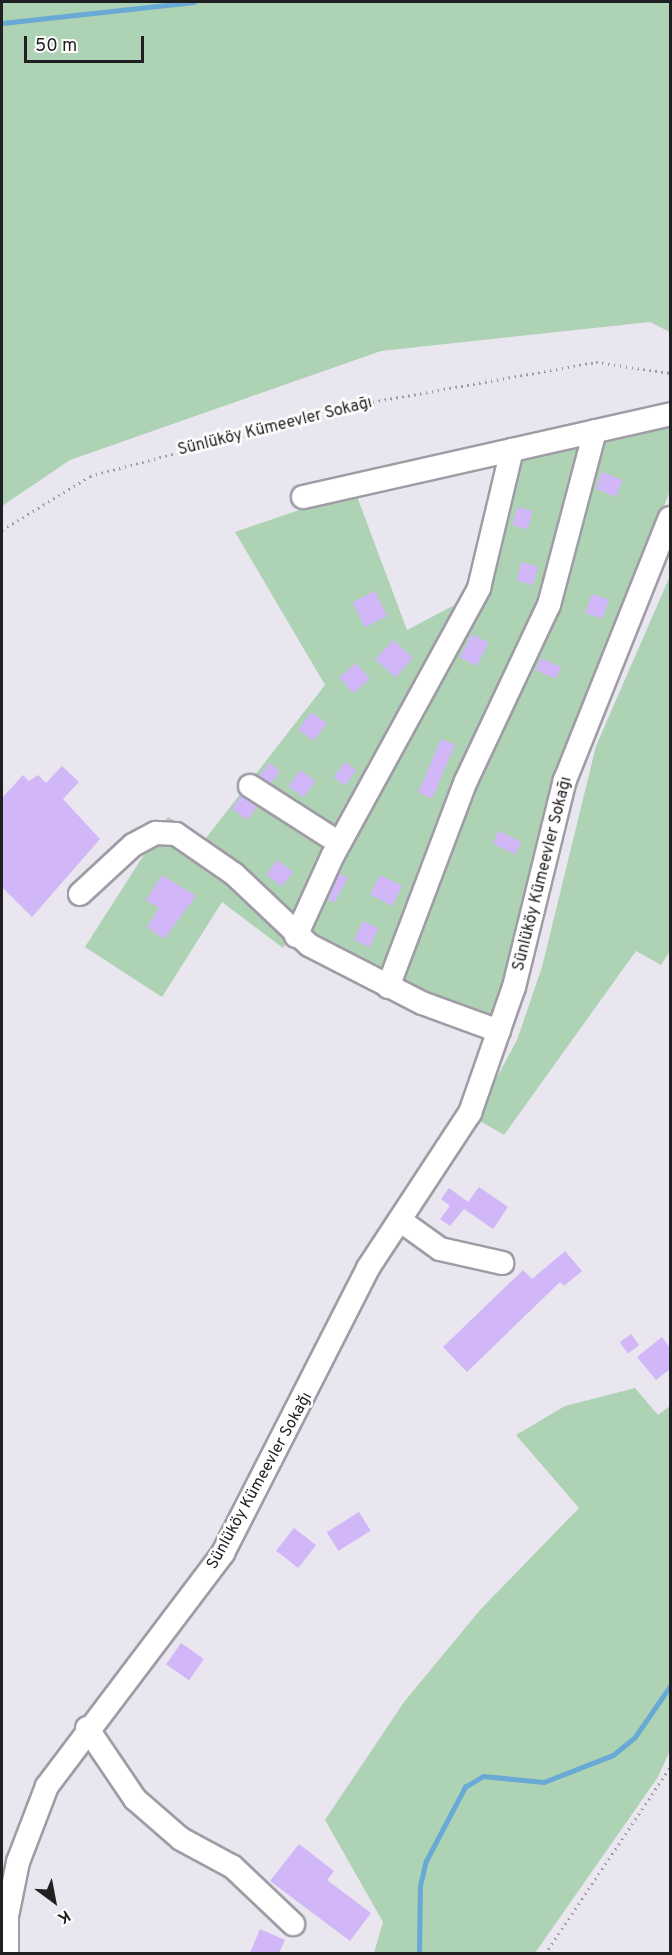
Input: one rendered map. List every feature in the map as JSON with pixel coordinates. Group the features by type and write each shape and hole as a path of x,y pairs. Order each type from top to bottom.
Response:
{"street":[{"path":"303,497 670,414"},
{"path":"388,987 466,781 549,605 595,431"},
{"path":"296,936 339,843 479,588 512,450"},
{"name":"Sünlüköy Kümeevler Sokağı","path":"7,1953 6,1916 24,1837 47,1786 87,1728 187,1606 223,1553 368,1268 470,1113 499,1031 565,780 670,518"},
{"path":"250,786 339,843"},
{"path":"80,894 133,845 156,833 176,834 234,874 296,936 388,987 499,1031"},
{"path":"401,1221 440,1249 502,1263"},
{"path":"87,1728 120,1781 143,1807 181,1839 233,1867 293,1924"}],"path":[{"name":"Sünlüköy Kümeevler Sokağı","path":"2,530 90,476 355,405 596,362 670,373"},
{"path":"545,1953 670,1767"}],"green space":[{"path":"2,2 670,2 670,332 650,322 381,351 70,460 2,506"},
{"path":"670,428 670,491 562,758 492,1023 400,985 293,930 283,948 222,902 162,997 85,947 168,817 206,838 325,685 235,532 355,491 407,630 466,599 497,469 582,442"},
{"path":"670,576 670,951 661,965 636,951 504,1135 475,1118 517,1040 542,967 596,746"},
{"path":"635,1388 658,1415 670,1406 670,1750 658,1777 535,1953 374,1953 383,1922 325,1820 404,1702 480,1610 579,1508 516,1435 565,1406"}],"building":[{"path":"602,472 623,480 616,497 596,489"},
{"path":"517,507 533,511 528,529 512,525"},
{"path":"522,562 538,567 533,585 516,580"},
{"path":"375,591 387,616 365,627 353,602"},
{"path":"592,594 609,600 603,619 585,613"},
{"path":"472,634 489,643 477,666 460,657"},
{"path":"393,640 413,658 396,677 376,659"},
{"path":"541,658 561,667 556,679 536,670"},
{"path":"356,663 370,679 353,693 339,677"},
{"path":"311,712 327,723 314,741 298,730"},
{"path":"441,739 455,745 432,798 418,792"},
{"path":"345,762 356,770 345,786 334,777"},
{"path":"270,763 280,772 271,783 259,776"},
{"path":"62,766 79,782 63,799 100,839 32,917 2,887 2,798 23,775 29,781 38,775 46,783"},
{"path":"300,770 315,781 304,797 288,786"},
{"path":"241,796 257,807 247,820 232,809"},
{"path":"499,831 521,842 515,855 493,843"},
{"path":"277,860 293,872 282,886 266,874"},
{"path":"339,873 348,878 334,903 328,899"},
{"path":"162,875 196,896 164,939 147,927 159,908 146,900"},
{"path":"380,875 402,886 392,906 370,895"},
{"path":"363,921 378,928 370,947 354,940"},
{"path":"479,1187 508,1207 493,1229 464,1209 450,1226 440,1219 450,1206 441,1199 449,1188 468,1202"},
{"path":"565,1251 582,1271 564,1286 560,1282 467,1372 443,1347 523,1270 532,1279"},
{"path":"631,1334 639,1345 628,1354 620,1342"},
{"path":"662,1337 670,1348 670,1369 656,1380 637,1357"},
{"path":"359,1512 371,1531 338,1551 327,1532"},
{"path":"294,1528 316,1545 298,1568 276,1551"},
{"path":"181,1643 204,1659 189,1680 166,1664"},
{"path":"299,1844 334,1871 327,1880 371,1913 350,1941 270,1881"},
{"path":"260,1929 285,1940 279,1953 250,1953"}],"waterway":[{"path":"2,23 194,2"},
{"path":"419,1954 420,1886 426,1861 465,1787 483,1776 544,1782 613,1755 635,1737 670,1686"}]}
